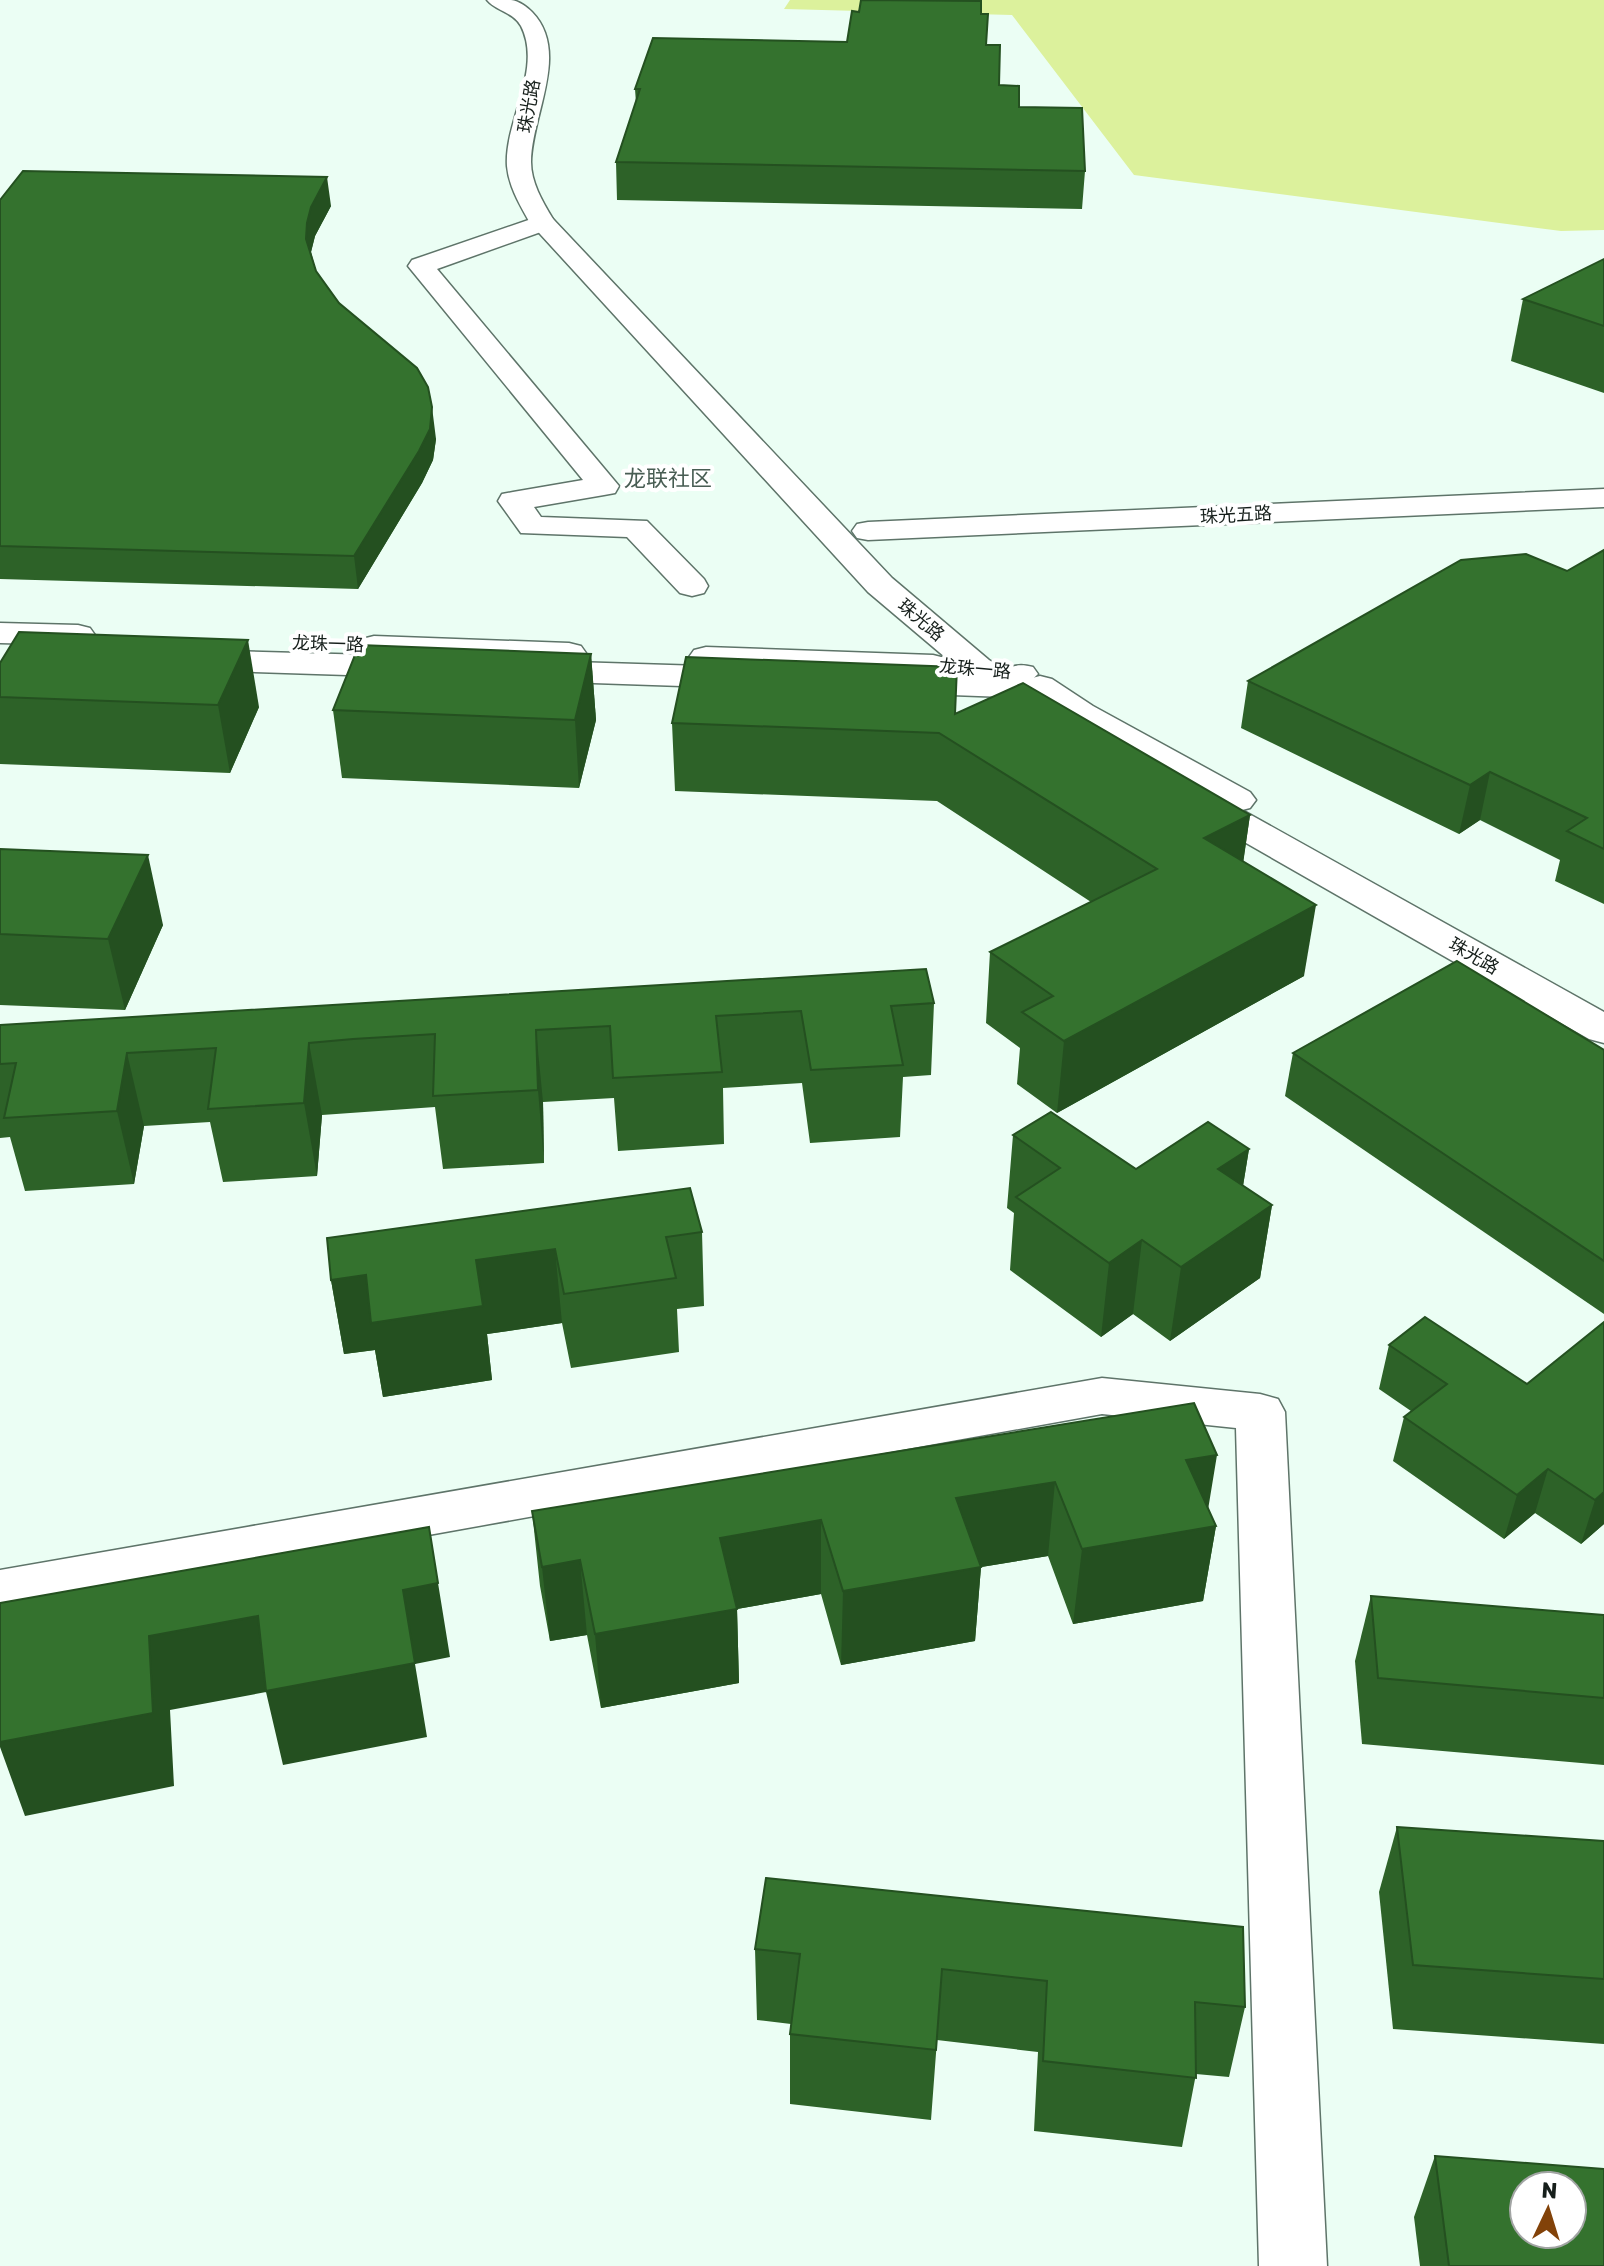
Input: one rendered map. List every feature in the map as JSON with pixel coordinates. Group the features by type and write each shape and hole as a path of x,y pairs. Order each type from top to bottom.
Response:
{"main road":[{"name":"珠光路","path":"497,0 525,16 533,28 536,63 519,160 526,191 543,223 880,585 1085,736 1604,1030"},
{"name":"珠光路","path":"528,0 551,16 563,42 564,58 554,117"},
{"name":"珠光五路","path":"547,172 558,207 576,230 878,542 1604,498"},
{"path":"543,223 421,266 604,486 513,501 532,526 636,528 692,586"},
{"name":"珠光路","path":"917,582 976,637 1001,676 1081,713 1604,1005"},
{"path":"0,633 103,646 0,653"},
{"name":"龙珠一路","path":"166,649 1001,676"},
{"path":"0,1591 1102,1396 1260,1412 1293,2266"}],"green space":[{"path":"790,0 1604,0 1604,230 1561,231 1134,175 1012,15 784,9"}],"building":[{"path":"861,0 981,1 981,14 988,14 986,45 1000,45 999,85 1019,86 1019,107 1082,108 1085,171 616,162 640,89 635,89 653,38 847,42 852,11 859,12"},
{"path":"23,171 327,177 311,207 307,223 306,239 316,271 339,303 417,368 428,387 432,407 430,429 419,451 354,556 0,546 0,200"},
{"path":"1604,259 1604,326 1523,299"},
{"path":"1604,550 1604,849 1567,831 1587,818 1490,772 1470,785 1248,681 1461,560 1526,554 1567,571"},
{"path":"19,632 248,640 218,705 0,697 0,663"},
{"path":"359,645 591,654 575,720 333,710"},
{"path":"686,657 957,667 955,714 1023,683 1250,815 1204,838 1316,905 1064,1041 1022,1012 1053,996 990,952 1157,869 939,733 672,723"},
{"path":"0,849 148,855 108,939 0,934"},
{"path":"1457,961 1604,1050 1604,1261 1293,1053"},
{"path":"926,969 934,1003 891,1006 903,1065 811,1070 801,1011 716,1016 722,1072 613,1078 610,1026 536,1030 538,1090 433,1096 435,1034 353,1039 309,1043 304,1103 208,1109 216,1048 127,1053 117,1111 4,1118 16,1063 0,1064 0,1025"},
{"path":"1051,1112 1136,1169 1208,1122 1249,1149 1218,1169 1272,1205 1181,1267 1142,1240 1109,1263 1016,1197 1060,1168 1013,1135"},
{"path":"690,1188 702,1232 666,1237 676,1278 564,1294 555,1249 476,1260 483,1306 371,1323 366,1275 331,1280 327,1238"},
{"path":"1425,1317 1527,1384 1604,1322 1604,1492 1595,1500 1548,1469 1517,1495 1404,1417 1447,1384 1389,1345"},
{"path":"1194,1403 1217,1455 1186,1460 1216,1526 1082,1549 1055,1482 956,1498 981,1567 843,1591 821,1520 720,1538 737,1609 595,1634 580,1560 542,1567 532,1511"},
{"path":"429,1527 438,1583 403,1590 415,1663 266,1691 258,1616 149,1636 153,1713 0,1742 0,1603"},
{"path":"1371,1596 1604,1615 1604,1698 1378,1678"},
{"path":"1397,1827 1604,1841 1604,1979 1413,1965"},
{"path":"766,1878 1243,1927 1245,2007 1195,2002 1196,2078 1043,2061 1047,1981 942,1969 936,2050 790,2034 800,1954 755,1949"},
{"path":"1435,2156 1604,2169 1604,2266 1449,2266"}],"district":[{"name":"龙联社区","path":"668,478"}]}
